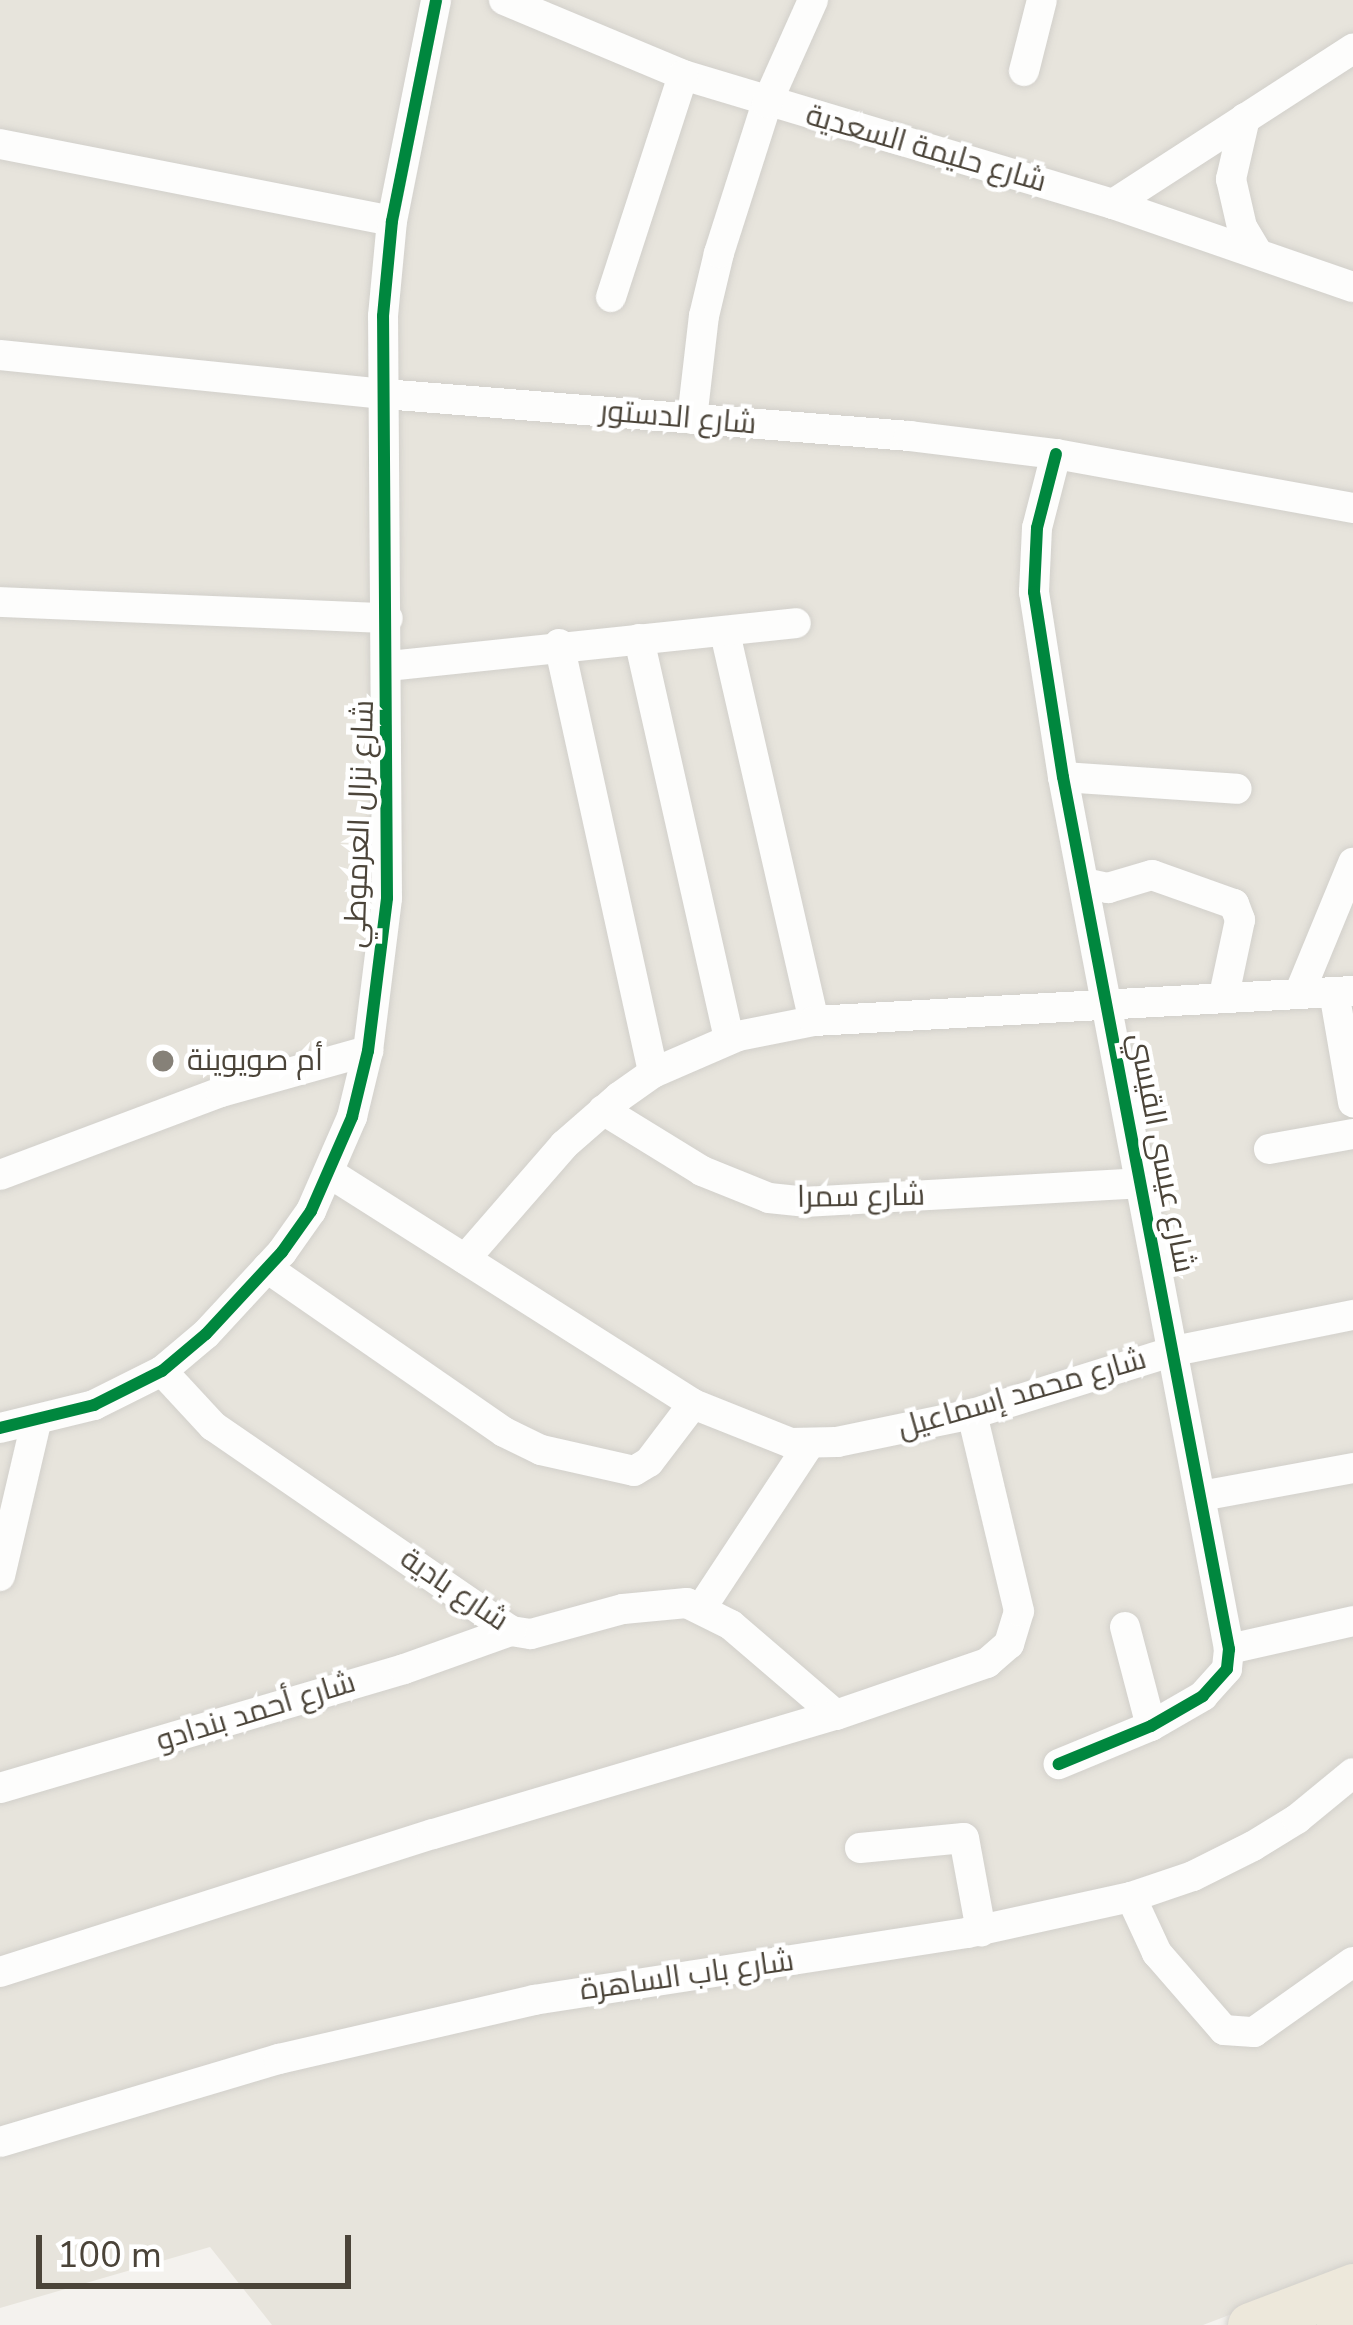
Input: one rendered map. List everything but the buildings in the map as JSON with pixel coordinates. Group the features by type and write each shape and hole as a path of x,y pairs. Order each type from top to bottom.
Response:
{"highway":[{"path":"1250,2325 1353,2286"},
{"path":"1339,2325 1353,2320"}],"street":[{"path":"426,56 424,43 436,0"},
{"path":"426,56 455,0"},
{"name":"شارع حليمة السعدية","path":"504,0 683,75 1113,204 1353,287"},
{"path":"692,419 704,316 719,253 767,103 812,0"},
{"path":"1024,71 1042,0"},
{"path":"1113,204 1353,50"},
{"name":"شارع نزال العرموطي","path":"0,1428 36,1423 94,1405 162,1371 267,1268 311,1211 331,1174 368,1051 387,898 383,316 392,221 426,56"},
{"path":"611,297 683,75"},
{"path":"1245,118 1231,179 1242,227 1256,252"},
{"path":"0,144 392,221"},
{"name":"شارع الدستور","path":"0,355 1056,454 1353,508"},
{"name":"شارع عيسى القيسي","path":"1056,454 1037,528 1034,592 1063,777 1229,1649"},
{"path":"0,602 388,618"},
{"path":"388,666 559,644 724,633 796,623"},
{"path":"724,633 814,1021"},
{"path":"639,639 729,1039"},
{"path":"559,644 653,1073"},
{"path":"1063,777 1237,789"},
{"path":"1299,994 1353,863"},
{"path":"1084,883 1108,889 1152,875 1234,904 1240,920 1238,942 1224,995"},
{"path":"465,1259 551,1159 603,1110 653,1073 729,1039 814,1021 1344,992 1353,1102"},
{"path":"0,1174 221,1092 368,1051"},
{"name":"شارع سمرا","path":"603,1110 702,1171 769,1198 805,1202 1142,1183"},
{"path":"1270,1148 1353,1134"},
{"name":"شارع محمد إسماعيل","path":"331,1174 693,1404 771,1439 809,1445 973,1414 1174,1351 1353,1315"},
{"path":"267,1268 504,1432 541,1450 634,1471 649,1462 693,1404"},
{"name":"شارع بادية","path":"162,1371 213,1426 511,1631 531,1634 658,1603 703,1607"},
{"path":"0,1972 454,1828 836,1715 987,1663 1009,1644 1019,1611 973,1414"},
{"path":"0,1576 36,1423"},
{"path":"809,1445 703,1607 836,1715"},
{"path":"1201,1496 1353,1468"},
{"path":"1059,1764 1150,1726 1203,1696 1227,1669 1229,1649 1353,1621"},
{"path":"1125,1627 1150,1726"},
{"name":"شارع أحمد بندادو","path":"0,1787 404,1669 511,1631"},
{"name":"شارع باب الساهرة","path":"0,2142 181,2086 492,2009 586,1990 981,1931 1131,1897 1192,1876 1252,1846 1297,1820 1353,1773"},
{"path":"860,1848 964,1838 981,1931"},
{"path":"1131,1897 1157,1953 1224,2030 1254,2032 1353,1962"}],"shaded area":[{"path":"0,0 1353,0 1353,2268 1203,2325 272,2325 210,2247 0,2308"}],"cycle path":[{"path":"0,1428 94,1405 162,1371 206,1334 282,1252 311,1211 352,1117 368,1051 387,898 383,316 392,221 436,0"},
{"path":"1056,454 1037,528 1034,592 1063,777 1229,1649 1227,1669 1203,1696 1151,1726 1059,1764"}],"place":[{"name":"أم صويوينة","path":"163,1061"}]}
